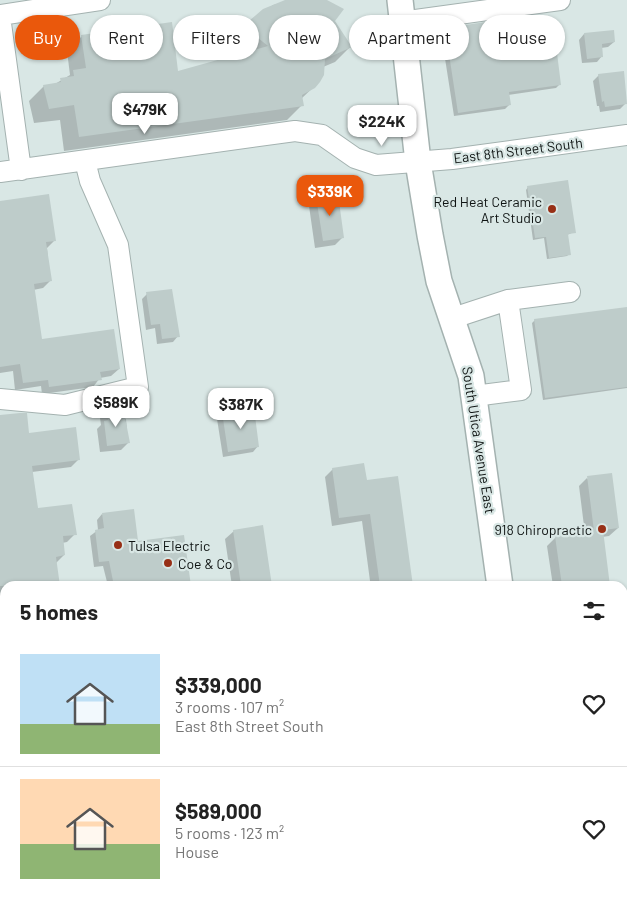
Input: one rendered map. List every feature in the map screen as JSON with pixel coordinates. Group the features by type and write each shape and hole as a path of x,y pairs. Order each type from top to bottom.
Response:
{"main road":[{"name":"South Utica Avenue East","path":"401,11 418,162 434,260 466,355 474,396 499,581"}],"street":[{"path":"21,170 8,125 0,15 100,0"},
{"path":"401,11 560,0"},
{"name":"East 8th Street South","path":"0,172 304,131 322,134 355,158 376,165 418,162 627,136"},
{"path":"0,400 64,405 138,387 118,245 90,181 85,161"},
{"path":"453,318 508,300 570,292"},
{"path":"474,396 521,390 508,300"}],"building":[{"path":"285,0 327,0 344,9 339,16 269,15 269,60 325,60 324,75 320,82 315,88 302,95 304,106 79,137 74,105 49,109 43,85 61,82 60,78 74,76 73,70 86,68 81,35 90,34 90,60 163,60 163,23 172,22 173,60 177,60 178,71 218,60 259,60 259,48 268,46 259,39 259,15 256,15 263,9"},
{"path":"479,23 479,60 558,60 561,85 509,92 511,105 458,113 450,60 469,60 469,24"},
{"path":"339,27 349,42 349,48 339,53"},
{"path":"614,30 615,42 602,44 603,57 587,59 584,33"},
{"path":"624,71 627,104 605,107 604,101 602,102 598,74"},
{"name":"Red Heat Ceramic Art Studio","path":"568,180 576,233 568,234 571,255 549,258 546,237 535,238 527,186"},
{"path":"49,194 56,241 46,242 52,281 34,284 42,339 114,329 120,369 100,372 102,380 49,387 48,380 23,383 20,364 0,367 0,201"},
{"path":"338,194 344,238 323,241 316,197"},
{"path":"172,289 180,337 162,339 160,324 151,325 146,292"},
{"path":"627,307 627,387 545,398 534,319"},
{"path":"123,407 130,443 107,446 104,421 108,420 106,410"},
{"path":"254,408 259,447 228,452 222,412"},
{"path":"27,413 29,433 76,427 80,460 32,466 38,508 72,504 77,535 63,536 65,555 56,557 59,581 0,581 0,415"},
{"path":"364,463 367,480 398,476 412,581 379,581 370,514 339,518 332,468"},
{"name":"918 Chiropractic","path":"612,473 619,528 603,530 609,581 561,581 555,536 594,531 587,476"},
{"path":"134,509 138,541 184,535 190,581 113,581 109,561 99,562 95,530 104,528 102,513"},
{"path":"263,525 271,581 240,581 233,530"}],"place":[{"name":"Red Heat Ceramic Art Studio","path":"552,209"},
{"name":"918 Chiropractic","path":"602,529"},
{"name":"Tulsa Electric","path":"118,545"},
{"name":"Coe & Co","path":"168,563"}]}
